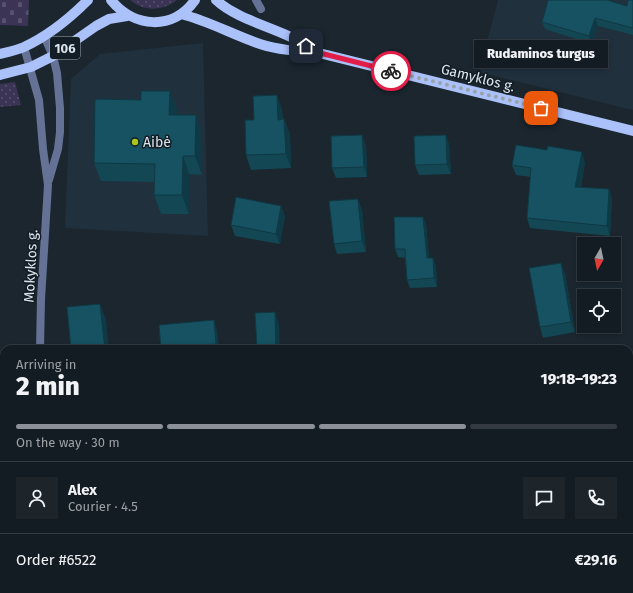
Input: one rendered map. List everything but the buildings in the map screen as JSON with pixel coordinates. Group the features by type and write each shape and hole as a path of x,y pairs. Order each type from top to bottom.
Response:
{"main road":[{"name":"106","path":"0,54 24,47 44,36 62,23 88,0"},
{"name":"106","path":"111,0 118,9 127,16 138,20 154,22 171,19 181,14 194,0"},
{"name":"Gamyklos g.","path":"216,0 252,21 296,40 316,52"},
{"name":"Gamyklos g.","path":"181,14 198,18 262,45 292,51 316,52 633,131"},
{"name":"106","path":"0,75 30,67 53,56 96,26 109,19 127,16"}],"street":[{"path":"256,0 261,9"},
{"name":"Mokyklos g.","path":"44,36 53,56 57,73 60,101 60,132 58,149 48,185"},
{"name":"Mokyklos g.","path":"24,47 39,100 48,185 41,299 40,345"}],"shaded area":[{"path":"498,0 633,0 633,110 479,72"},
{"path":"203,43 208,236 65,228 71,79 100,54"}],"green space":[{"path":"0,0 29,0 28,26 0,25"},
{"path":"130,0 177,0 172,4 154,9 141,7"},
{"path":"15,82 21,105 0,107 0,84"}],"way so far":[{"path":"391,71 541,108"}],"place":[{"name":"Rudaminos turgus","path":"541,108"},
{"name":"Aibė","path":"135,142"}],"route":[{"path":"306,46 316,52 391,71"}]}
